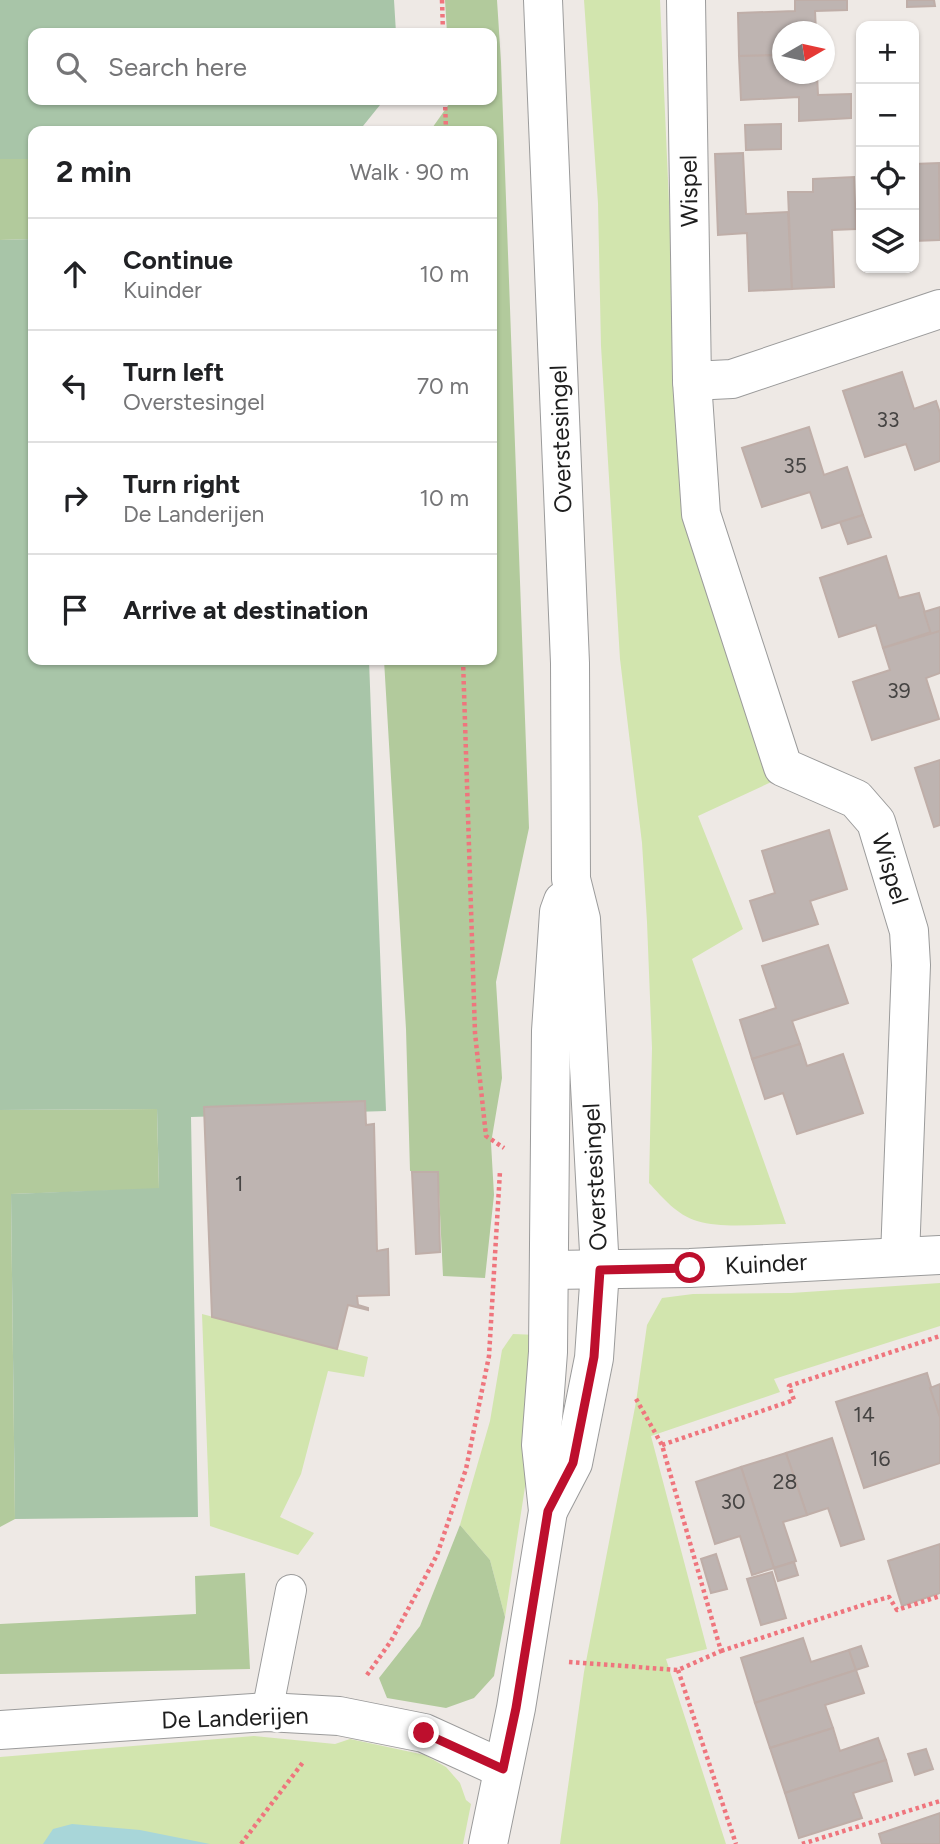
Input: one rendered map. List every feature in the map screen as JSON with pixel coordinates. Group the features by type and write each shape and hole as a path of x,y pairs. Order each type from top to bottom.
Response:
{"street":[{"name":"Overstesingel","path":"543,0 570,663 571,879 582,919 600,1270 594,1357 573,1463 548,1511"},
{"name":"Wispel","path":"686,0 692,382 701,514 783,767 856,799 876,822 909,931 911,978 900,1257"},
{"path":"692,382 732,379 940,309"},
{"name":"Overstesingel","path":"488,1844 516,1708 548,1511 541,1445 548,1352 550,1270 551,1031 559,912 571,879"},
{"name":"Kuinder","path":"550,1270 690,1268 940,1255"},
{"name":"De Landerijen","path":"0,1730 267,1712 339,1716 424,1733 503,1769"}],"lane":[{"path":"267,1712 291,1590"}],"path":[{"path":"442,0 443,28"},
{"path":"445,105 446,126"},
{"path":"463,665 475,1033 486,1136 501,1148"},
{"path":"241,1844 339,1716 391,1641 437,1555 469,1456 489,1356 494,1266"},
{"path":"662,1445 794,1400 789,1385 940,1336"},
{"path":"630,1388 662,1445 721,1651"},
{"path":"567,1661 678,1670 721,1651 888,1597 897,1610 940,1596"},
{"path":"678,1670 736,1844"},
{"path":"802,1844 940,1801"}],"green space":[{"path":"0,0 394,0 396,28 28,28 28,105 380,105 363,126 28,126 28,159 0,159"},
{"path":"445,0 497,0 529,828 496,982 502,1078 491,1143 494,1195 485,1278 443,1276 438,1172 410,1171 406,1029 384,665 497,665 497,126 434,126 448,105 497,105 497,28 447,28"},
{"path":"584,0 660,0 683,517 780,778 698,816 743,929 692,959 786,1224 730,1225 697,1221 677,1210 649,1183 652,1048 647,922 642,843 620,659 601,346 598,203"},
{"path":"0,159 28,159 28,239 0,240"},
{"path":"28,239 28,665 369,665 386,1111 191,1117 198,1517 15,1519 11,1194 159,1188 157,1109 0,1110 0,240"},
{"path":"157,1109 159,1189 11,1194 15,1519 0,1527 0,1110"},
{"path":"940,1283 940,1326 774,1379 780,1392 651,1436 707,1649 666,1659 726,1844 560,1844 584,1672 636,1402 647,1325 662,1298 693,1294 791,1293"},
{"path":"202,1314 368,1357 364,1377 328,1371 301,1474 280,1517 314,1533 298,1555 210,1526"},
{"path":"513,1334 538,1335 527,1474 505,1617 490,1560 460,1525 490,1421 502,1350"},
{"path":"460,1525 490,1560 505,1617 494,1676 474,1698 446,1708 387,1698 379,1678 420,1626"},
{"path":"245,1573 250,1669 0,1674 0,1624 196,1614 195,1576"},
{"path":"254,1736 335,1744 350,1739 425,1755 446,1767 460,1783 466,1800 471,1804 463,1844 0,1844 0,1757"}],"water":[{"path":"72,1824 140,1830 210,1844 43,1844 53,1829"}],"building":[{"path":"795,0 847,0 847,10 815,11 815,21 772,21 772,55 739,56 738,13 795,11"},
{"path":"907,0 934,0 935,6 907,7"},
{"path":"772,55 772,84 817,84 818,95 851,94 851,118 799,121 799,97 741,100 739,56"},
{"path":"781,124 781,149 746,150 745,125"},
{"path":"743,153 746,214 788,212 792,289 749,291 747,233 718,235 715,154"},
{"path":"939,163 940,240 919,241 919,164"},
{"path":"854,177 856,229 832,230 834,287 792,289 788,192 813,192 813,179"},
{"path":"902,372 914,409 936,401 940,413 940,461 915,470 906,444 865,457 843,391"},
{"path":"809,427 824,475 847,467 863,515 822,528 810,492 762,507 742,448"},
{"path":"863,515 871,537 848,544 840,522"},
{"path":"886,556 899,598 919,593 931,632 883,648 876,625 839,637 820,578"},
{"path":"940,607 940,631 931,634 924,612"},
{"path":"940,631 940,673 926,678 939,719 872,740 853,682 890,670 883,648"},
{"path":"940,760 940,825 934,827 915,768"},
{"path":"829,830 847,889 810,901 818,924 763,941 750,901 775,893 762,851"},
{"path":"828,945 848,1003 792,1021 800,1044 752,1059 740,1020 776,1008 762,966"},
{"path":"800,1044 807,1066 843,1054 863,1113 797,1134 783,1093 765,1099 752,1059"},
{"path":"365,1101 366,1125 374,1124 377,1251 388,1249 389,1295 357,1296 358,1305 368,1310 348,1305 337,1349 212,1317 204,1107"},
{"path":"412,1172 438,1172 440,1252 416,1254"},
{"path":"927,1373 940,1417 940,1463 864,1488 836,1402"},
{"path":"940,1384 940,1417 930,1388"},
{"path":"832,1438 864,1539 841,1546 828,1508 807,1515 786,1453"},
{"path":"786,1453 807,1515 783,1522 796,1561 774,1568 741,1467"},
{"path":"741,1467 774,1568 752,1575 740,1536 715,1544 696,1482"},
{"path":"940,1544 940,1593 902,1606 888,1561"},
{"path":"716,1554 727,1589 711,1593 701,1559"},
{"path":"794,1562 798,1575 778,1581 774,1568"},
{"path":"772,1572 786,1618 761,1625 747,1579"},
{"path":"803,1638 811,1662 849,1650 856,1670 755,1703 741,1658"},
{"path":"861,1646 868,1666 856,1670 849,1650"},
{"path":"856,1670 864,1693 825,1705 833,1728 770,1748 755,1703"},
{"path":"833,1728 840,1751 878,1738 886,1760 785,1793 770,1748"},
{"path":"926,1749 933,1769 915,1775 908,1754"},
{"path":"886,1760 892,1781 853,1793 862,1818 799,1838 785,1793"},
{"path":"940,1813 940,1844 882,1844 879,1834"}],"route":[{"path":"424,1733 503,1769 516,1708 548,1511 573,1463 594,1357 600,1270 690,1268"}]}
